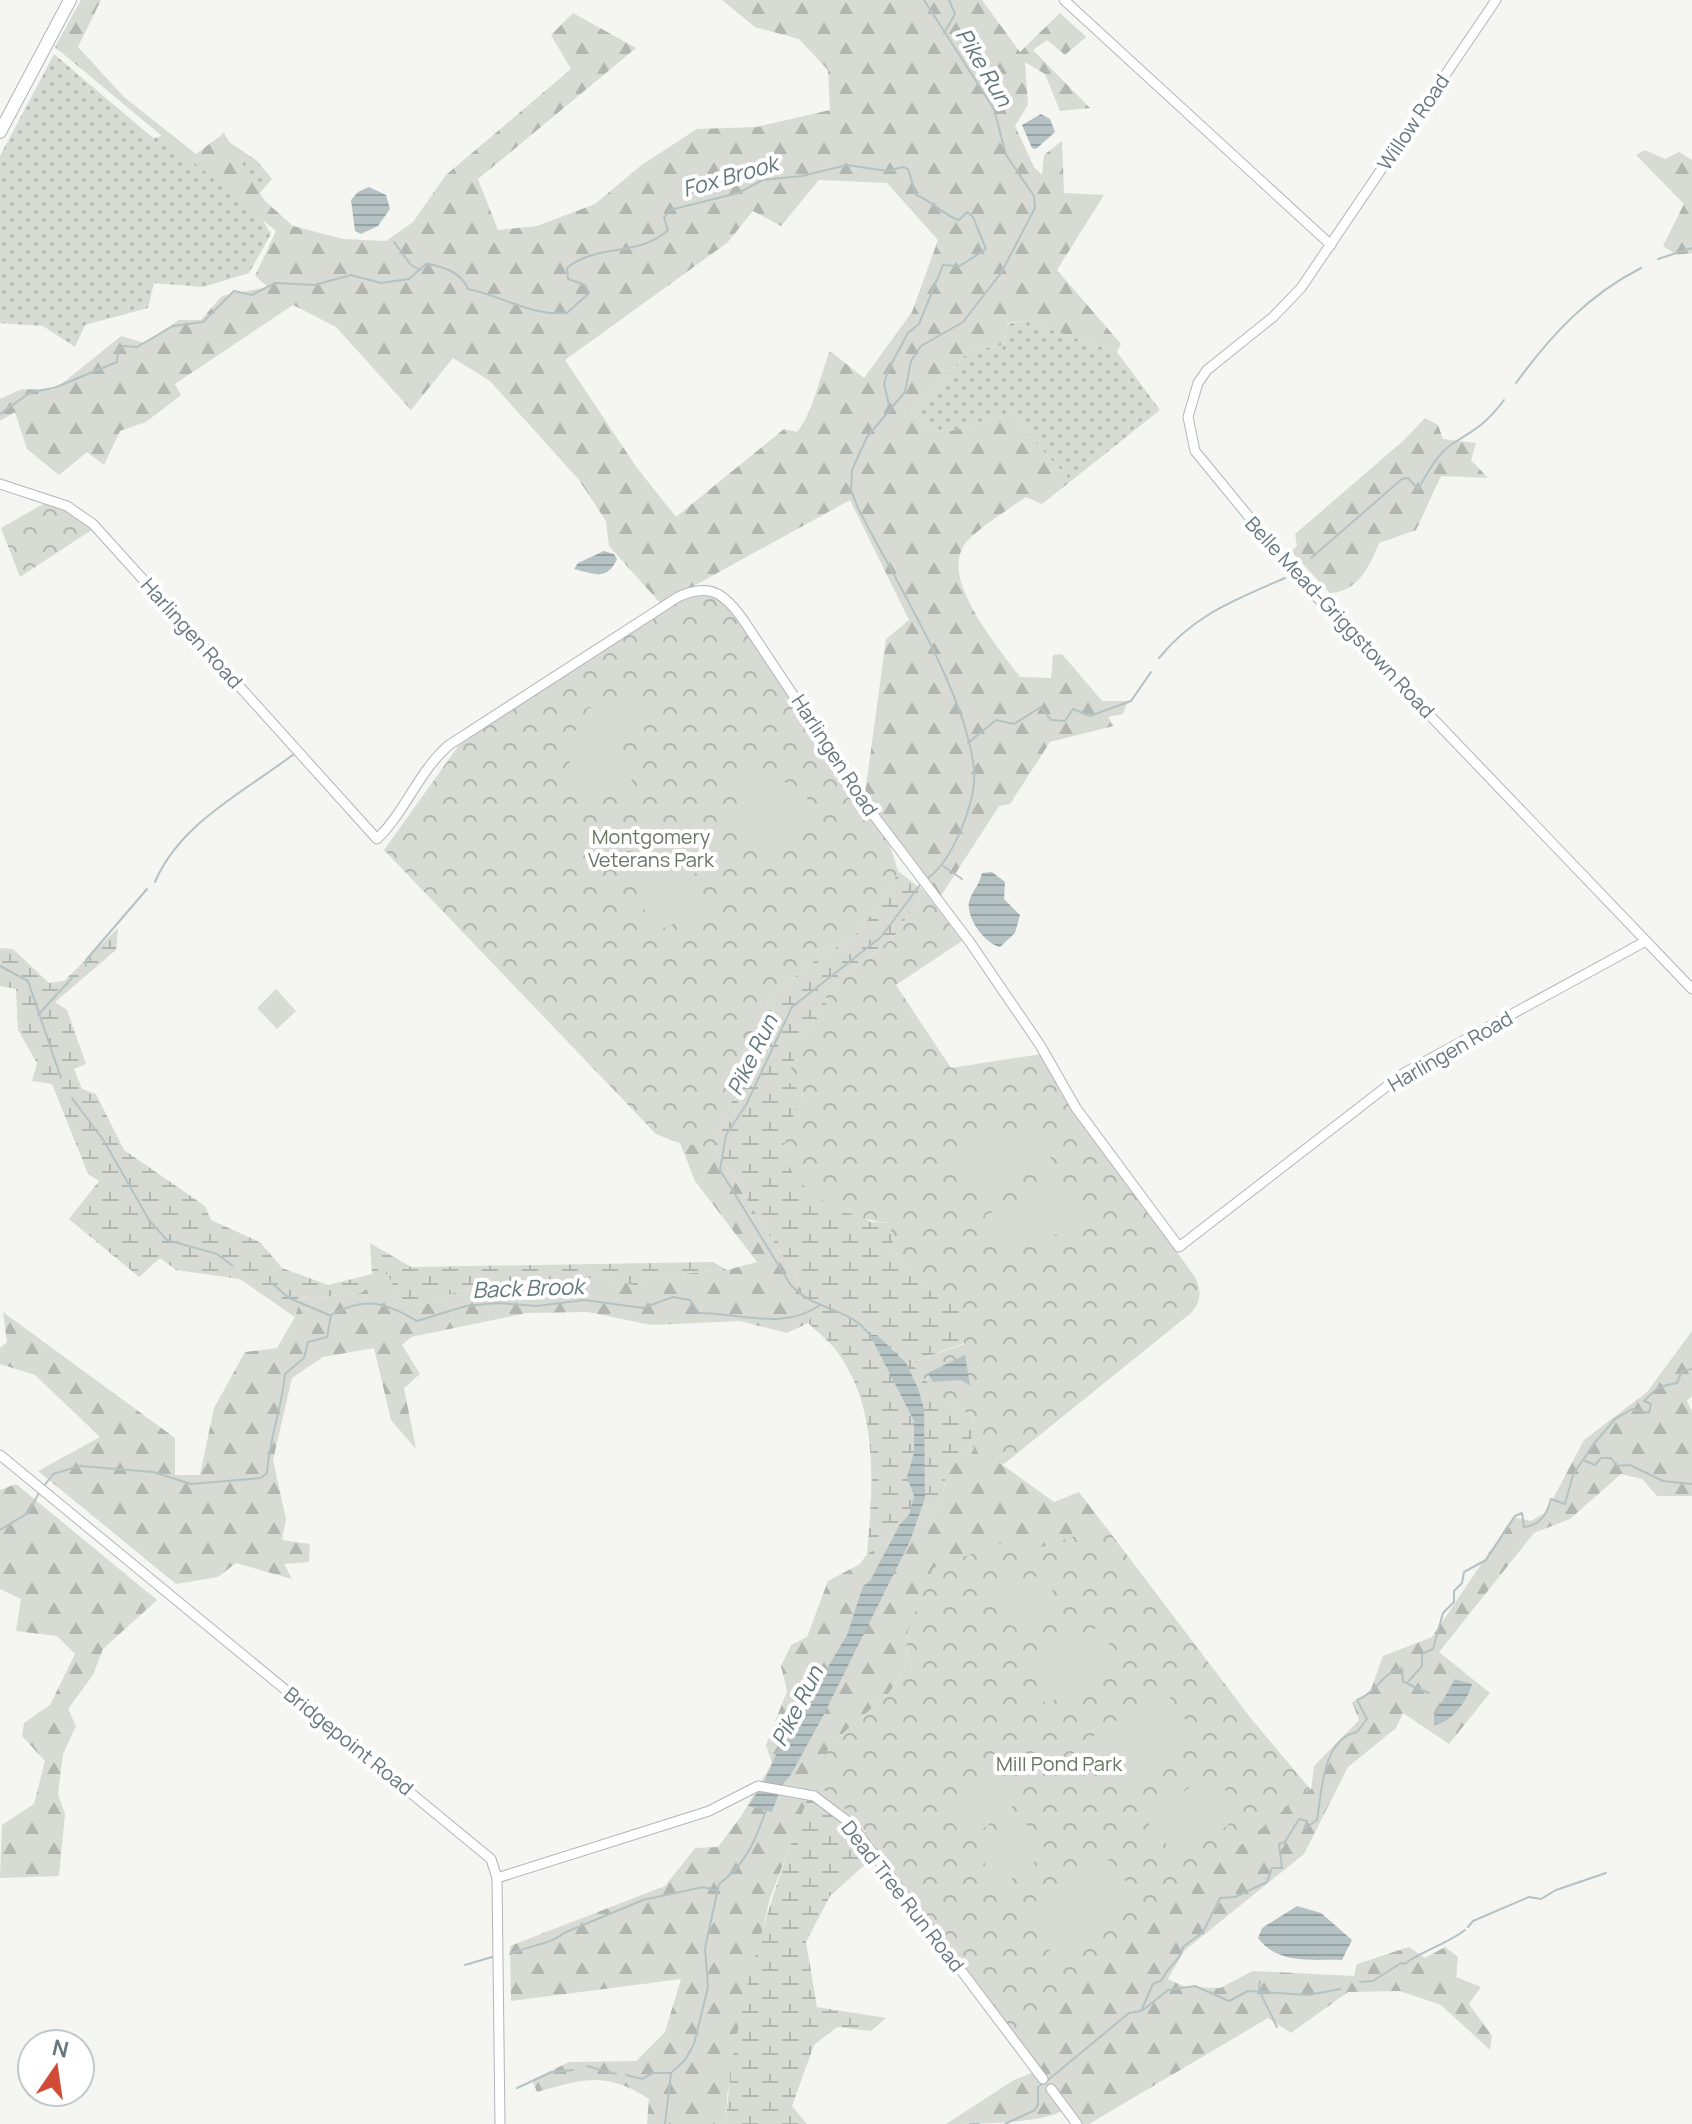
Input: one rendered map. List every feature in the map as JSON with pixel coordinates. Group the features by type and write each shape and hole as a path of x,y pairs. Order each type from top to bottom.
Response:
{"highway":[{"path":"0,132 70,0"}],"street":[{"path":"1064,0 1331,245"},
{"name":"Willow Road","path":"1331,245 1496,0"},
{"name":"Belle Mead-Griggstown Road","path":"1331,245 1288,304 1207,370 1198,383 1187,424 1195,451 1292,571 1692,989"},
{"name":"Harlingen Road","path":"0,484 67,506 93,524 377,839 397,817 426,768 449,745 678,597 696,590 716,591 744,621 852,784 1040,1045 1076,1108 1179,1247 1404,1073 1646,941"},
{"name":"Bridgepoint Road","path":"0,1455 486,1855 493,1863 497,1878"},
{"name":"Dead Tree Run Road","path":"497,1878 665,1826 732,1801 760,1786 819,1798 850,1823 1043,2079"},
{"path":"497,1878 500,2124"},
{"path":"1051,2089 1077,2124"}],"green space":[{"path":"81,0 101,0 78,47 124,97 196,154 224,133 265,201 293,226 343,239 386,241 413,222 446,175 571,69 551,35 573,13 636,48 478,179 498,230 537,226 595,204 643,164 697,129 757,127 830,110 828,70 799,39 755,27 722,0 982,0 1020,52 1060,13 1086,37 1065,55 1047,40 1033,50 1090,108 1060,111 1045,74 1025,62 1028,104 1015,126 1034,167 1042,175 1044,155 1062,141 1064,193 1104,195 1057,270 1121,344 1117,352 1025,321 1007,323 1003,345 970,350 911,413 931,430 950,431 1015,413 1023,429 1071,481 1042,504 1026,497 974,534 963,547 959,562 960,579 976,615 1020,677 1051,678 1053,655 1062,654 1102,701 1128,701 1123,714 1108,717 1114,726 1050,742 1010,804 999,806 939,899 865,794 886,639 909,620 850,500 661,604 609,546 606,521 579,480 490,381 453,358 411,410 336,327 293,305 175,384 181,395 146,422 120,431 104,465 87,452 59,475 27,449 15,412 0,421 0,399 22,389 54,390 121,336 144,343 179,320 201,320 222,296 268,287 255,276 276,231 55,47","holes":["819,180 887,183 938,240 912,312 864,378 830,351 812,404 797,432 784,429 676,517 637,468 565,360 727,243 753,211 781,226"]},
{"path":"54,54 153,138 167,135 200,160 226,140 256,160 272,179 257,196 258,212 271,234 249,273 203,287 154,283 148,308 85,325 75,347 43,326 0,323 0,156"},
{"path":"1645,150 1665,159 1679,152 1692,160 1692,253 1677,255 1663,246 1684,204 1636,155"},
{"path":"1025,321 1117,352 1160,410 1071,481 1023,429 1015,413 950,431 931,430 911,413 970,350 1003,345 1007,324"},
{"path":"1425,418 1438,425 1443,439 1476,443 1471,460 1488,478 1441,476 1416,530 1379,543 1362,576 1348,588 1330,593 1291,551 1297,546 1295,534 1403,441"},
{"path":"45,503 70,511 93,529 20,577 1,528"},
{"name":"Montgomery Veterans Park","path":"700,593 719,598 730,608 890,846 898,871 887,895 854,937 813,962 770,997 714,1148 680,1143 656,1134 384,850 459,745 672,604"},
{"path":"630,693 646,736 617,740 634,787 585,805 560,736 593,724 587,709"},
{"path":"760,775 799,790 812,805 820,827 752,848 730,782"},
{"path":"697,822 715,870 684,875 700,913 654,932 625,865 656,852 651,841"},
{"path":"898,871 924,891 894,937 825,991 827,1003 800,1041 803,1092 784,1146 870,1222 890,1223 897,1256 910,1276 960,1306 964,1343 911,1363 947,1401 974,1415 971,1444 946,1474 942,1500 919,1523 867,1554 871,1502 870,1448 860,1396 850,1372 835,1349 808,1323 815,1307 803,1298 799,1281 714,1148 770,997 813,962 854,937 887,895"},
{"path":"924,891 962,941 896,985 951,1068 1041,1054 1066,1102 1195,1277 1199,1287 1199,1300 1191,1313 1004,1464 983,1460 971,1444 974,1415 947,1401 911,1363 964,1344 959,1306 910,1276 897,1256 890,1223 858,1216 823,1200 795,1176 787,1161 786,1139 803,1093 787,1081 800,1041 827,1003 825,991 894,937"},
{"path":"118,928 116,950 55,1002 67,1010 86,1064 74,1069 82,1089 96,1094 124,1150 205,1206 211,1220 260,1242 282,1268 328,1285 372,1274 370,1243 411,1267 713,1262 727,1270 645,1277 637,1286 599,1277 546,1282 521,1294 459,1291 421,1306 398,1298 387,1272 361,1293 300,1299 295,1317 240,1279 176,1270 160,1258 139,1277 69,1219 99,1181 88,1174 52,1084 32,1081 37,1063 18,1030 16,989 0,986 0,948 13,949 49,983 64,981"},
{"path":"276,989 296,1011 277,1029 257,1008"},
{"path":"1040,1122 1052,1163 969,1191 956,1148"},
{"path":"656,1134 714,1148 799,1281 803,1298 815,1307 808,1323 787,1333 740,1321 651,1325 588,1312 527,1313 411,1337 402,1345 420,1374 404,1388 416,1449 391,1420 374,1348 323,1357 292,1378 273,1460 286,1519 282,1540 310,1544 309,1562 284,1564 292,1579 236,1563 218,1577 176,1584 38,1471 100,1437 35,1375 0,1364 0,1348 7,1342 3,1312 175,1438 175,1475 200,1475 214,1408 245,1352 277,1348 295,1317 300,1299 361,1293 387,1271 398,1298 421,1306 459,1291 521,1294 546,1282 599,1277 637,1286 645,1277 727,1270 757,1262 695,1181 680,1143"},
{"path":"1067,1182 1085,1222 1004,1256 985,1215"},
{"path":"1148,1211 1188,1268 1000,1463 1054,1502 1079,1492 1252,1720 1311,1790 1314,1766 1359,1720 1352,1702 1370,1692 1383,1656 1432,1637 1513,1517 1531,1521 1546,1512 1584,1440 1647,1392 1692,1331 1692,1396 1687,1401 1692,1411 1692,1496 1657,1496 1642,1479 1621,1474 1570,1519 1534,1533 1439,1652 1490,1693 1449,1744 1403,1713 1396,1728 1348,1767 1304,1854 1184,1951 1168,1979 1186,1987 1220,1988 1253,1971 1354,1976 1357,1964 1409,1947 1425,1958 1445,1947 1458,1957 1456,1977 1481,1987 1469,2004 1492,2036 1490,2050 1441,2005 1400,1991 1348,1992 1291,2033 1268,2018 1089,2124 1079,2124 1066,2108 1028,2120 946,2124 1014,2080 1034,2072 865,1833 909,1773 908,1630 905,1669 889,1693 830,1745 770,1898 727,2096 726,2124 647,2124 649,2099 607,2081 581,2081 537,2092 532,2080 569,2062 636,2061 665,2032 681,1979 511,2001 510,1946 665,1886 695,1848 718,1847 742,1815 772,1763 766,1745 787,1691 781,1666 791,1645 807,1637 828,1581 860,1564 867,1554 919,1523 942,1500 946,1474 971,1444 1119,1223"},
{"path":"16,1484 157,1600 103,1649 93,1675 68,1709 76,1726 63,1754 58,1794 65,1814 59,1876 0,1878 2,1825 34,1804 45,1761 22,1736 24,1723 50,1705 75,1654 57,1636 16,1631 21,1599 0,1589 0,1490"},
{"name":"Mill Pond Park","path":"1105,1526 1252,1720 1310,1789 1009,2033 858,1821 814,1781 830,1745 889,1693 905,1669 908,1630 933,1568 999,1544 1030,1551"},
{"path":"1046,1573 1059,1608 1011,1626 998,1590"},
{"path":"1101,1626 1120,1671 1045,1704 1027,1658"},
{"path":"1164,1689 1198,1738 1122,1796 1083,1743"},
{"path":"1210,1772 1244,1812 1181,1862 1146,1820"},
{"path":"992,1775 1015,1804 967,1841 944,1812"},
{"path":"814,1781 858,1821 878,1853 830,1896 806,1942 817,2007 886,2018 871,2031 837,2027 814,2045 792,2106 807,2124 726,2124 737,2036 757,1950"},
{"path":"1022,1819 1048,1852 1002,1886 977,1853"},
{"path":"1102,1852 1140,1899 1058,1961 1020,1913"}],"shaded area":[{"path":"1041,114 1050,119 1055,132 1036,149 1032,148 1022,125"},
{"path":"369,187 386,195 390,209 378,226 361,234 355,231 351,200"},
{"path":"604,551 614,554 617,559 609,571 593,574 574,569 578,563"},
{"path":"992,872 1005,882 1004,899 1020,915 1015,933 1000,947 983,936 969,908 982,873"},
{"path":"870,1335 877,1335 906,1363 918,1388 924,1409 925,1498 910,1541 823,1716 782,1785 772,1812 748,1806 763,1784 788,1727 798,1720 805,1698 813,1692 847,1635 863,1586 870,1581 900,1524 909,1515 914,1496 907,1477 914,1453 914,1421"},
{"path":"965,1355 970,1385 961,1380 933,1382 928,1373"},
{"path":"1455,1679 1472,1684 1470,1690 1452,1716 1434,1725 1434,1716"},
{"path":"1297,1906 1321,1913 1352,1940 1342,1960 1285,1957 1266,1947 1258,1938 1262,1928"}],"waterway":[{"name":"Pike Run","path":"924,0 994,109 1006,155 1034,196 1035,208 1001,273 963,322 921,346 911,361 905,392 867,437 852,470 851,490 858,508 926,636 958,706 974,769 972,797 962,828 946,858 928,878"},
{"path":"944,33 955,14 949,0"},
{"name":"Fox Brook","path":"0,414 31,392 54,388 117,362 118,350 123,346 137,347 173,326 203,322 234,291 252,295 275,283 315,285 351,275 381,283 409,279 426,264 451,271 468,289 541,312 567,313 589,293 585,285 568,279 567,268 592,255 645,244 657,238 668,230 664,218 670,210 738,193 763,180 802,176 847,165 887,171 903,167 908,169 916,195 953,218 959,220 967,212 973,217 986,249 960,266 943,265 919,324 908,333 888,370 884,384 889,405"},
{"path":"394,242 411,265 420,270"},
{"path":"1658,259 1692,248"},
{"path":"1516,383 1543,349 1587,304 1641,268"},
{"path":"1311,558 1402,479 1408,478 1418,489 1441,454 1486,421 1504,400"},
{"path":"1159,658 1202,619 1233,601 1285,578"},
{"path":"968,743 996,720 1014,724 1041,707 1051,720 1065,721 1073,709 1090,716 1131,701 1151,672"},
{"path":"155,882 180,842 197,826 294,754"},
{"path":"943,866 962,879"},
{"name":"Pike Run","path":"871,1337 853,1320 810,1300 790,1284 720,1170 726,1135 746,1105 792,1007 881,937 920,885"},
{"path":"86,966 86,960 147,889"},
{"path":"0,966 28,981 61,1078"},
{"path":"38,1015 72,978"},
{"path":"72,1098 104,1141 149,1220 167,1240 217,1254 233,1266"},
{"path":"269,1281 289,1298 329,1315"},
{"name":"Back Brook","path":"44,1486 53,1474 80,1466 153,1472 191,1484 261,1478 267,1473 285,1374 304,1358 308,1342 327,1337 331,1315 354,1305 384,1306 417,1321 466,1306 497,1303 537,1306 584,1300 643,1308 673,1297 690,1300 699,1313 762,1319 792,1317 820,1305"},
{"path":"1048,2080 1129,2013 1141,2011 1153,1984 1162,1980 1183,1947 1203,1932 1220,1898 1235,1897 1267,1882 1272,1868 1282,1868 1279,1844 1285,1842 1299,1819 1307,1821 1304,1829 1317,1820 1330,1756 1337,1745 1357,1732 1367,1719 1357,1700 1395,1670 1402,1668 1403,1682 1407,1683 1422,1666 1422,1654 1433,1649 1443,1613 1454,1602 1454,1591 1462,1583 1464,1572 1486,1560 1515,1516 1522,1513 1524,1527 1530,1526 1542,1518 1551,1499 1565,1504 1573,1475 1615,1419 1632,1409 1649,1413 1651,1404 1644,1401 1658,1388 1677,1383 1682,1371 1692,1369"},
{"path":"1585,1461 1595,1465 1601,1458 1611,1458 1617,1466 1630,1465 1663,1481 1692,1484"},
{"name":"Back Brook","path":"0,1530 28,1513 40,1491"},
{"path":"1408,1684 1429,1693"},
{"name":"Pike Run","path":"665,2124 671,2073 685,2060 694,2044 708,1987 705,1948 719,1884 736,1869 748,1851 766,1810"},
{"path":"1468,1927 1473,1921 1529,1897 1541,1899 1556,1890 1606,1873"},
{"path":"510,1954 553,1940 643,1900 703,1887 715,1890"},
{"path":"1360,1982 1373,1981 1465,1930"},
{"path":"465,1965 492,1957"},
{"path":"1260,1981 1259,1990 1277,2027"},
{"path":"1143,2010 1168,1990 1195,1986 1229,2001 1248,1991 1308,1995 1340,1989"},
{"path":"587,2066 616,2074"},
{"path":"517,2088 552,2072 573,2070"},
{"path":"626,2075 642,2079 653,2073 671,2073"},
{"path":"1005,2124 1035,2110 1038,2087 1042,2084"},
{"path":"970,2124 979,2124"}]}
